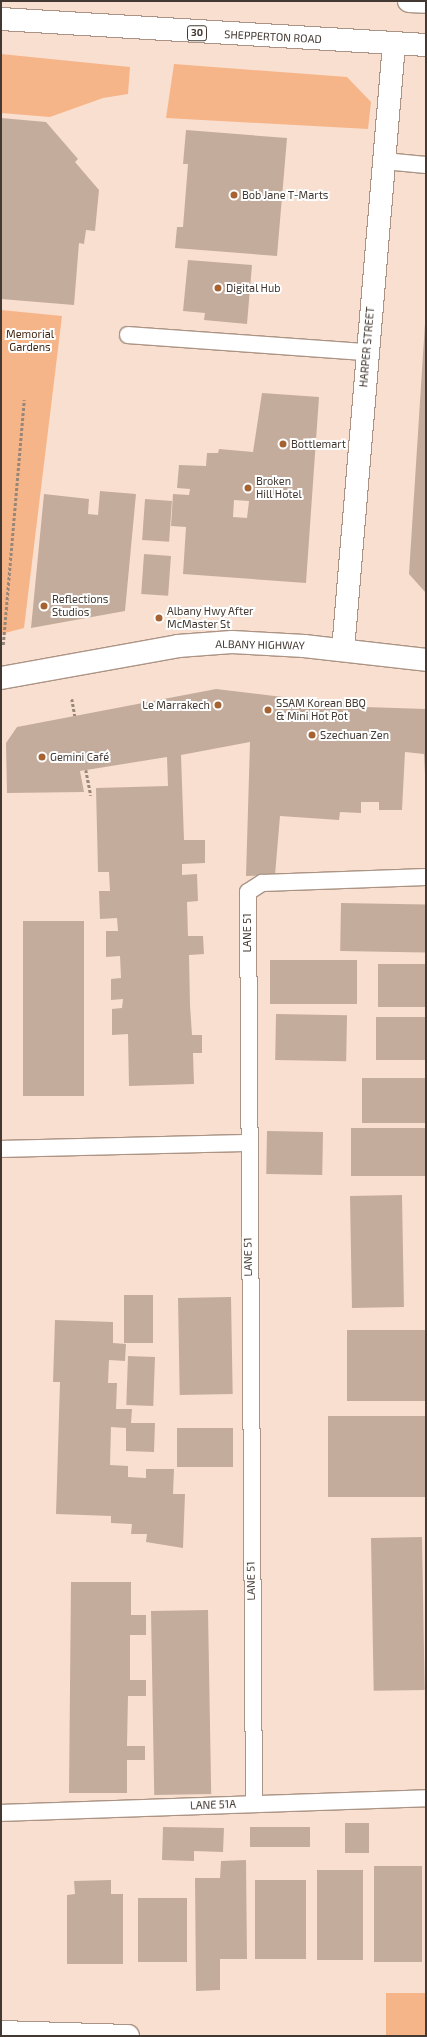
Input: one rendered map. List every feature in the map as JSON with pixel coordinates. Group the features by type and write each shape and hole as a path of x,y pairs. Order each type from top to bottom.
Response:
{"main road":[{"path":"409,1 426,2"},
{"name":"SHEPPERTON ROAD","path":"1,19 426,45"},
{"name":"HARPER STREET","path":"343,650 366,352 394,44"},
{"name":"ALBANY HIGHWAY","path":"1,678 178,646 232,642 343,650 426,660"},
{"path":"1,2032 128,2036"}],"lane":[{"path":"384,161 426,165"},
{"path":"128,335 366,352"},
{"name":"LANE 51","path":"254,1804 247,1143 248,892 262,883 426,877"},
{"path":"1,1149 247,1143"},
{"name":"LANE 51A","path":"1,1813 426,1798"}],"path":[{"path":"2,645 24,400"},
{"path":"72,699 76,716"},
{"path":"86,770 91,796"}],"green space":[{"path":"1,54 130,67 128,94 103,98 50,117 1,113"},
{"path":"174,64 347,77 371,102 368,129 166,118"},
{"name":"Memorial Gardens","path":"1,310 62,316 24,628 1,634"},
{"path":"386,1993 426,1993 426,2036 386,2036"}],"building":[{"path":"1,118 46,122 78,159 75,162 99,190 95,231 86,230 84,244 79,243 74,305 1,299"},
{"name":"Bob Jane T-Marts","path":"186,130 287,138 277,256 175,248 177,227 183,227 188,164 183,164"},
{"name":"Digital Hub","path":"188,260 252,265 247,324 204,320 205,313 183,311"},
{"path":"426,323 426,593 409,574"},
{"name":"Broken Hill Hotel","path":"262,393 319,397 306,583 183,574 186,527 171,526 173,494 189,495 190,489 177,488 179,465 206,466 207,453 218,453 219,449 253,452","holes":["234,500 249,501 247,518 233,517"]},
{"path":"100,491 136,494 125,611 31,628 44,494 89,499 88,514 98,515"},
{"path":"145,499 172,501 169,542 142,540"},
{"path":"144,554 171,556 168,596 141,594"},
{"path":"216,689 365,707 426,709 426,795 424,754 405,752 402,810 379,810 379,802 361,802 361,813 340,812 339,820 280,816 275,875 246,876 250,742 181,755 184,840 205,840 205,863 182,864 182,875 197,874 198,901 187,902 188,936 203,936 204,954 189,955 192,1035 202,1035 202,1053 193,1053 194,1084 129,1086 128,1034 112,1035 112,1009 122,1008 123,999 111,1000 111,979 121,978 120,956 106,957 106,931 118,931 117,918 100,919 99,891 110,891 109,872 98,872 96,788 168,786 167,757 80,771 84,792 7,793 6,743 17,727"},
{"path":"341,903 426,904 425,952 340,951"},
{"path":"23,921 84,921 84,1096 23,1096"},
{"path":"270,960 357,960 357,1004 270,1004"},
{"path":"378,964 426,964 426,1007 378,1007"},
{"path":"276,1014 347,1015 346,1061 275,1060"},
{"path":"376,1017 426,1017 426,1060 376,1060"},
{"path":"362,1078 426,1078 426,1123 362,1123"},
{"path":"351,1128 426,1128 426,1176 351,1176"},
{"path":"267,1131 323,1132 322,1175 266,1174"},
{"path":"402,1195 404,1307 352,1308 350,1196"},
{"path":"124,1295 153,1295 153,1343 124,1343"},
{"path":"231,1297 233,1394 180,1395 178,1298"},
{"path":"55,1320 113,1322 113,1343 126,1344 125,1361 109,1360 108,1383 117,1383 116,1409 132,1409 131,1423 155,1423 154,1452 126,1451 126,1428 111,1427 110,1465 128,1466 128,1477 146,1478 146,1469 174,1469 173,1494 185,1494 183,1548 146,1542 147,1534 131,1534 132,1524 111,1523 111,1516 56,1514 60,1382 53,1382"},
{"path":"347,1330 426,1330 426,1401 347,1401"},
{"path":"128,1356 155,1357 153,1406 126,1405"},
{"path":"328,1416 426,1416 426,1497 328,1497"},
{"path":"177,1428 233,1428 233,1467 177,1467"},
{"path":"422,1537 425,1690 374,1691 371,1538"},
{"path":"71,1582 131,1582 131,1615 146,1615 146,1635 130,1635 130,1680 146,1680 146,1696 128,1696 127,1746 145,1746 145,1760 127,1760 127,1793 69,1793"},
{"path":"208,1610 211,1794 154,1795 151,1611"},
{"path":"345,1823 369,1823 369,1853 345,1853"},
{"path":"163,1827 224,1828 223,1852 194,1851 194,1861 162,1860"},
{"path":"250,1827 310,1827 310,1847 250,1847"},
{"path":"246,1860 247,1959 220,1959 220,1990 196,1991 195,1878 220,1878 221,1861"},
{"path":"374,1866 422,1866 422,1962 374,1962"},
{"path":"317,1870 363,1870 363,1960 317,1960"},
{"path":"111,1880 111,1894 123,1894 123,1964 67,1964 67,1895 75,1894 74,1881"},
{"path":"255,1880 306,1880 306,1959 255,1959"},
{"path":"138,1898 187,1898 187,1962 138,1962"}],"place":[{"name":"Bob Jane T-Marts","path":"234,195"},
{"name":"Digital Hub","path":"218,288"},
{"name":"Bottlemart","path":"283,444"},
{"name":"Broken Hill Hotel","path":"248,488"},
{"name":"Reflections Studios","path":"44,606"},
{"name":"Albany Hwy After McMaster St","path":"159,618"},
{"name":"Le Marrakech","path":"218,705"},
{"name":"SSAM Korean BBQ & Mini Hot Pot","path":"268,710"},
{"name":"Szechuan Zen","path":"312,735"},
{"name":"Gemini Café","path":"42,757"}]}
